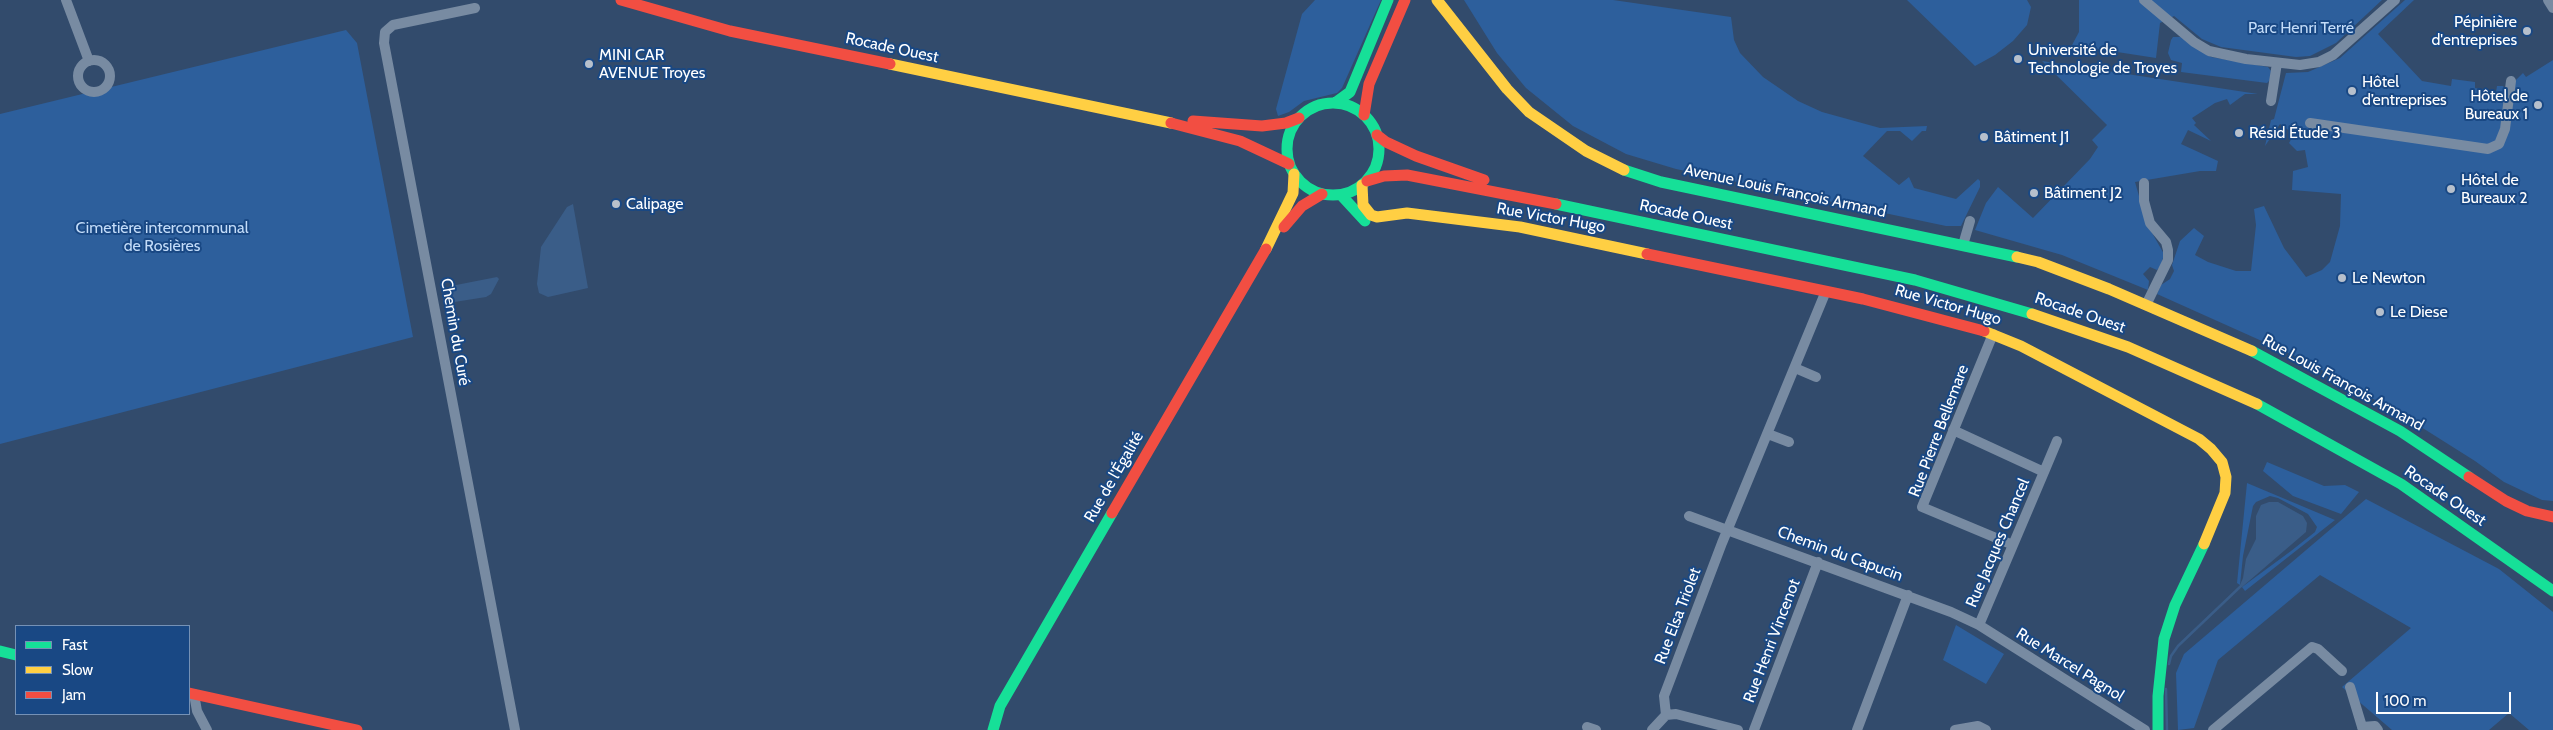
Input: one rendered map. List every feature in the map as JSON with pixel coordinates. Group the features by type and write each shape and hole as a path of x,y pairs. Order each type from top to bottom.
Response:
{"street":[{"path":"66,0 89,61"},
{"name":"Rocade Ouest","path":"621,0 730,31 1159,120 1240,141 1292,169"},
{"path":"1334,103 1350,92 1388,0"},
{"path":"1364,115 1369,84 1405,0"},
{"name":"Avenue Louis François Armand","path":"1437,0 1507,89 1529,112 1586,151 1628,172 1660,182 2038,262 2109,289"},
{"name":"Avenue Louis François Armand","path":"1450,0 1487,64"},
{"path":"2144,0 2194,42 2209,51 2277,63 2300,65 2326,59 2340,50 2394,0"},
{"path":"2548,0 2553,8"},
{"name":"Chemin du Curé","path":"475,8 394,25 385,32 384,43 515,730"},
{"path":"2271,101 2277,63"},
{"path":"2310,123 2488,150 2498,144 2505,129 2511,81"},
{"path":"1270,243 1294,193 1288,140 1299,118 1319,105 1334,103 1345,105 1364,115 1377,135 1378,159 1365,183 1341,195 1322,194 1306,186 1292,169"},
{"name":"Rocade Ouest","path":"1159,120 1262,126 1286,123 1299,118"},
{"name":"Rocade Ouest","path":"1377,135 1386,142 1416,156 1542,201"},
{"name":"Rocade Ouest","path":"1365,183 1384,176 1407,175 1446,181 1955,290 2058,321 2128,347 2261,406 2401,484 2553,591"},
{"name":"Rue Victor Hugo","path":"1365,183 1363,205 1371,215 1377,217 1407,213 1549,232 1928,314 1993,334 2021,346 2199,439 2222,462 2226,477 2223,500 2175,605 2164,639 2158,696 2158,730"},
{"path":"2144,183 2144,201 2150,223 2166,242 2168,250 2166,266 2146,305"},
{"path":"1270,243 1302,206 1322,194"},
{"name":"Rue Victor Hugo","path":"1341,195 1363,220 1369,223 1379,225 1419,215"},
{"path":"1963,245 1970,221"},
{"name":"Rue de l'Égalité","path":"993,730 1000,706 1009,690 1270,243"},
{"name":"Rue Louis François Armand","path":"2109,289 2257,353 2400,432 2506,501 2527,511 2553,517"},
{"name":"Rue Elsa Triolet","path":"1666,714 1664,696 1728,530 1826,291"},
{"name":"Rue Pierre Bellemare","path":"1993,334 1922,507 2012,545"},
{"path":"1795,368 1816,378"},
{"name":"Rue Jacques Chancel","path":"1954,430 2044,472"},
{"path":"1768,434 1789,442"},
{"name":"Rue Jacques Chancel","path":"1979,625 2057,441"},
{"name":"Chemin du Capucin","path":"1689,516 1908,594 1979,625"},
{"name":"Rue Henri Vincenot","path":"1754,730 1818,562"},
{"path":"1857,730 1908,594"},
{"name":"Rue Marcel Pagnol","path":"1979,625 2145,730"},
{"path":"2213,730 2312,647 2318,649 2342,671"},
{"path":"0,651 15,655"},
{"path":"2350,687 2362,729 2376,726 2378,730"},
{"path":"191,694 207,730"},
{"path":"191,694 357,730"},
{"path":"1652,730 1666,714 1687,715 1738,730"},
{"path":"1955,730 1978,726 1986,730"}],"green space":[{"path":"1315,0 1381,0 1342,88 1337,93 1304,101 1289,112 1278,116 1276,109 1302,14"},
{"path":"1464,0 1613,0 1731,17 1734,40 1740,53 1763,77 1798,101 1822,112 1880,128 1927,126 1926,131 1922,131 1912,141 1900,131 1887,131 1863,156 1899,185 1909,177 1914,188 1956,199 1978,179 1980,187 1961,226 1946,226 1676,169 1626,154 1573,126 1526,88 1497,53"},
{"path":"1907,0 2027,0 2031,7 2027,25 2013,41 1995,55 1975,66"},
{"name":"Parc Henri Terré","path":"2079,0 2382,0 2336,43 2310,56 2296,57 2221,47 2202,39 2174,16 2160,23 2156,58 2072,45 2079,32"},
{"path":"2405,0 2414,0 2378,34 2422,81 2451,86 2452,79 2475,82 2475,88 2496,92 2497,86 2503,86 2506,90 2523,73 2526,77 2553,60 2553,501 2542,500 2504,482 2475,461 2402,415 2302,359 2157,294 2161,285 2170,279 2174,271 2172,265 2180,241 2194,228 2204,236 2195,255 2208,262 2236,271 2251,271 2256,225 2254,209 2264,206 2284,248 2306,277 2322,270 2330,262 2340,226 2341,194 2292,190 2293,171 2308,167 2305,150 2297,151 2289,143 2294,134 2280,124 2265,146 2271,120 2274,119 2286,73 2308,72 2340,58"},
{"name":"Cimetière intercommunal de Rosières","path":"346,30 357,43 413,337 0,444 0,114"},
{"path":"2173,37 2181,37 2211,57 2268,67 2271,71 2270,80 2267,83 2181,72 2182,63 2171,60 2168,53"},
{"path":"2042,61 2258,94 2245,94 2230,105 2227,99 2215,103 2192,118 2196,123 2194,125 2211,141 2188,130 2181,144 2218,161 2216,171 2200,171 2135,182 2147,224 2164,254 2161,266 2157,270 2150,267 2143,274 2149,281 2148,290 2062,255 1975,230 1986,203 1998,187 2033,218 2090,159 2098,147 2092,140 2107,125"},
{"path":"2267,462 2324,486 2345,485 2359,492 2341,514 2293,496 2263,471"},
{"path":"2247,483 2335,520 2245,591 2242,587 2315,532 2317,527 2308,514 2278,498 2270,496 2256,502 2253,506 2243,556 2240,585 2237,583"},
{"path":"2366,499 2499,569 2553,612 2553,730 2529,730 2509,713 2489,730 2392,730 2342,687 2411,628 2320,575 2218,660 2194,728 2178,730 2176,673 2184,654"},
{"path":"1956,625 2004,654 1986,684 1943,660"}],"shaded area":[{"path":"573,204 588,288 548,297 539,293 537,284 541,247 567,207"},
{"path":"497,277 499,279 491,294 486,297 448,303 445,299 444,293 451,286"},
{"path":"2269,502 2278,502 2303,516 2307,523 2306,532 2242,587 2240,585 2246,559 2256,539 2256,516 2261,505"}],"waterway":[{"path":"2169,664 2171,656 2178,646 2241,586"},
{"path":"2166,689 2167,730"}],"traffic: fast":[{"path":"1335,103 1350,92 1388,0"},
{"path":"1333,103 1351,107 1366,116 1375,131 1379,149 1375,167 1366,182 1351,191 1333,195 1315,191 1300,182 1291,167 1287,149 1291,131 1300,116 1315,107 1333,103"},
{"path":"1624,170 1661,182 2017,257"},
{"path":"1341,195 1365,221"},
{"path":"1556,204 1915,280 2032,314"},
{"path":"2252,351 2400,431 2469,477"},
{"path":"2257,404 2401,484 2553,591"},
{"path":"993,730 1000,706 1112,513"},
{"path":"2158,730 2158,696 2164,639 2175,605 2204,544"},
{"path":"0,651 15,655"}],"traffic: slow":[{"path":"1437,0 1507,89 1529,112 1586,151 1624,170"},
{"path":"890,64 1171,123"},
{"path":"1266,249 1293,193 1294,174"},
{"path":"1362,185 1363,205 1371,215 1377,217 1407,213 1520,227 1647,254"},
{"path":"2017,257 2038,262 2109,289 2252,351"},
{"path":"2032,314 2128,347 2257,404"},
{"path":"1984,331 2021,346 2199,439 2211,449 2222,462 2226,477 2225,493 2204,544"}],"traffic: jam":[{"path":"621,0 730,31 890,64"},
{"path":"1364,115 1369,84 1405,0"},
{"path":"1193,121 1262,126 1286,123 1299,118"},
{"path":"1171,123 1240,141 1289,164"},
{"path":"1377,135 1386,142 1416,156 1484,180"},
{"path":"1367,181 1384,176 1407,175 1556,204"},
{"path":"1284,227 1302,206 1322,194"},
{"path":"1112,513 1266,249"},
{"path":"1647,254 1863,299 1984,331"},
{"path":"2469,477 2506,501 2527,511 2553,517"},
{"path":"190,693 357,730"}],"place":[{"name":"Pépinière d'entreprises","path":"2527,31"},
{"name":"Université de Technologie de Troyes","path":"2018,59"},
{"name":"MINI CAR AVENUE Troyes","path":"589,64"},
{"name":"Hôtel d’entreprises","path":"2352,91"},
{"name":"Hôtel de Bureaux 1","path":"2538,105"},
{"name":"Résid Étude 3","path":"2239,133"},
{"name":"Bâtiment J1","path":"1984,137"},
{"name":"Hôtel de Bureaux 2","path":"2451,189"},
{"name":"Bâtiment J2","path":"2034,193"},
{"name":"Calipage","path":"616,204"},
{"name":"Le Newton","path":"2342,278"},
{"name":"Le Diese","path":"2380,312"}]}
